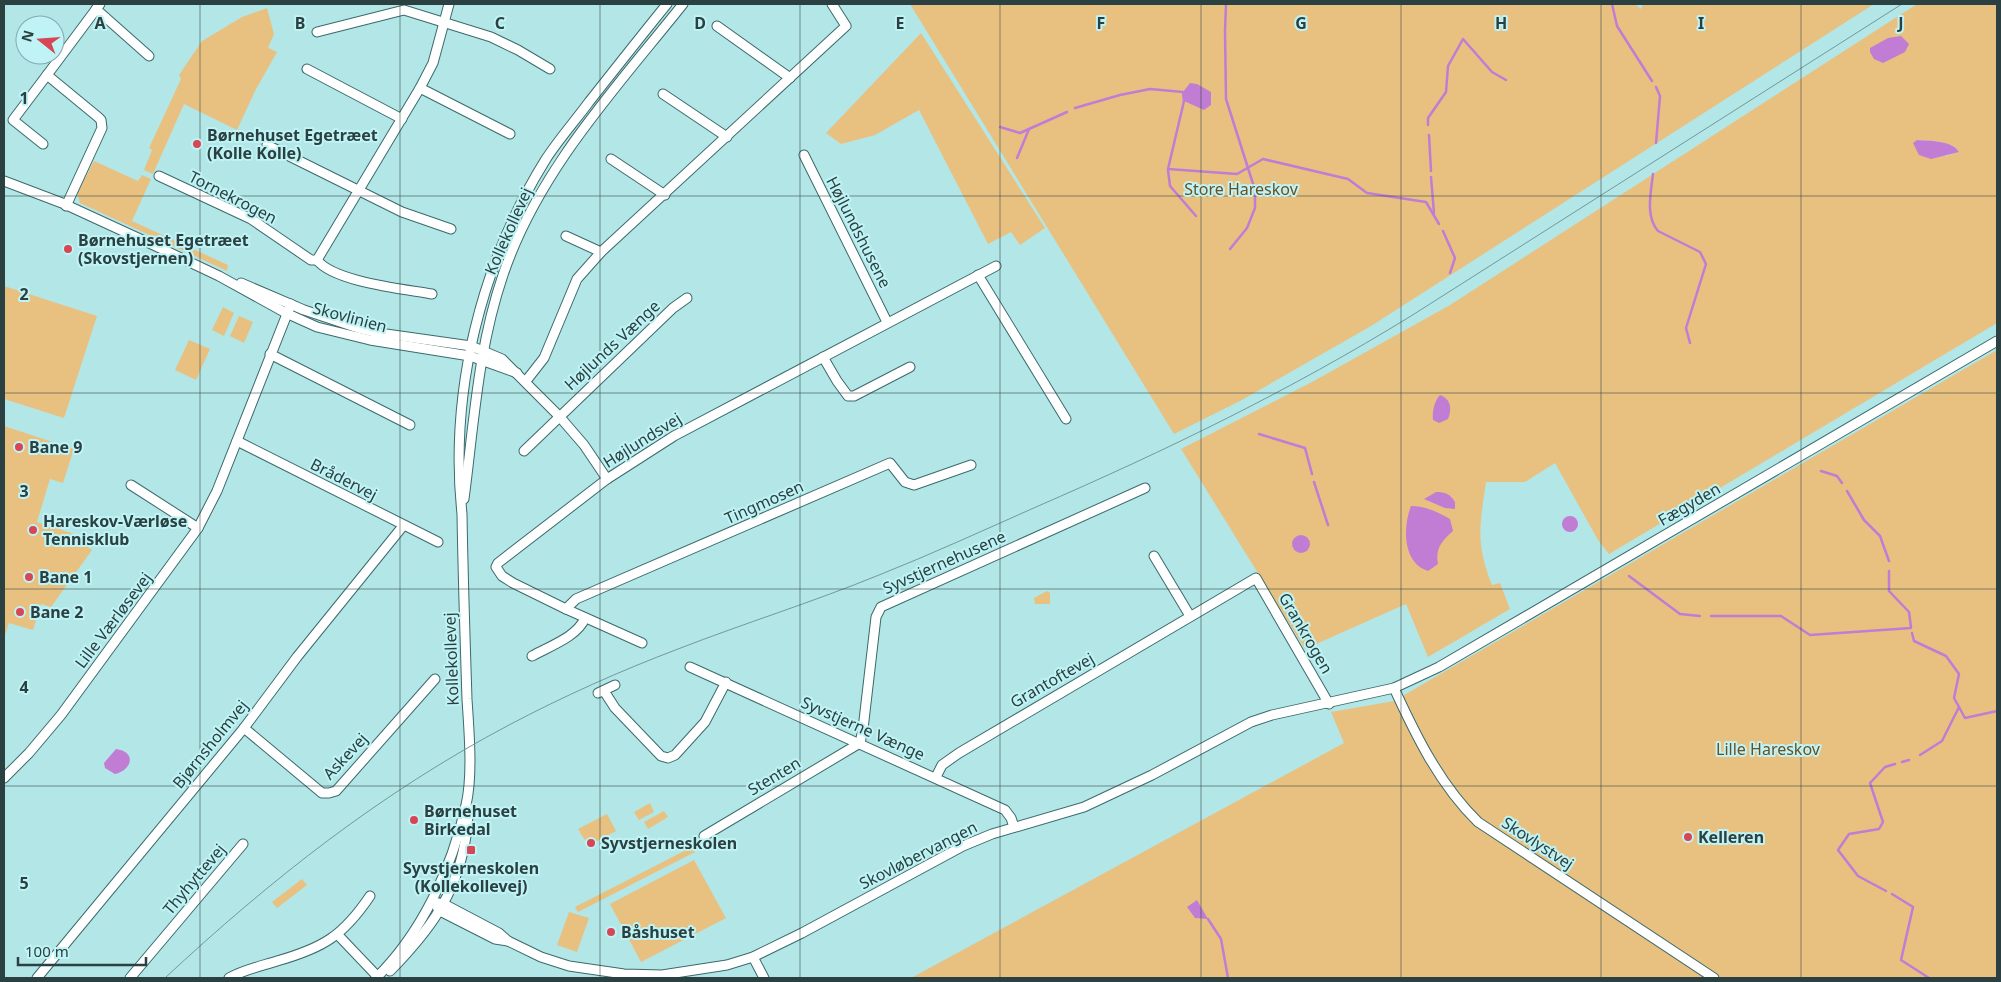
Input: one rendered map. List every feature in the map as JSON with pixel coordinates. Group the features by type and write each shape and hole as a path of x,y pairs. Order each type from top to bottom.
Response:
{"street":[{"path":"317,260 420,88 432,63 450,4"},
{"name":"Kollekollevej","path":"377,977 418,925 432,902 450,860 466,804 469,740 462,514 459,480 460,430 471,346 492,269 516,213 561,138 667,4"},
{"name":"Kollekollevej","path":"462,514 483,350 503,274 524,226 548,181 570,149 683,4"},
{"path":"526,381 544,358 577,279 601,252 846,26 832,4"},
{"path":"44,144 13,120 98,7 149,56"},
{"path":"318,32 404,10 491,37 550,69"},
{"path":"717,26 790,78"},
{"path":"307,69 402,119"},
{"path":"47,75 98,117 102,124 102,128 66,206"},
{"path":"420,88 510,134"},
{"path":"663,94 727,136"},
{"path":"267,145 402,212 451,229"},
{"name":"Højlundshusene","path":"804,155 887,322"},
{"path":"611,159 665,195"},
{"name":"Tornekrogen","path":"159,176 251,219 311,260 317,260 320,264 338,275 432,294"},
{"name":"Skovlinien","path":"4,181 66,206 219,276 286,313 333,332 470,356 482,360"},
{"path":"566,236 601,252"},
{"name":"Højlundsvej","path":"566,609 513,583 498,571 496,567 501,560 607,479 674,436 996,266"},
{"path":"978,275 1066,419"},
{"name":"Skovlinien","path":"219,276 252,287 290,304 342,323 379,333 471,346 483,350"},
{"name":"Højlunds Vænge","path":"524,451 673,308 688,298"},
{"name":"Lille Værløsevej","path":"4,778 29,753 60,715 198,528 217,491 290,304"},
{"name":"Fægyden","path":"1394,688 1439,667 1997,341"},
{"path":"483,350 506,361 526,381 584,445 607,479"},
{"path":"270,354 410,425"},
{"path":"823,357 848,396 854,396 910,366"},
{"path":"482,360 517,373"},
{"name":"Brådervej","path":"237,441 438,542"},
{"name":"Tingmosen","path":"566,609 576,599 890,463 905,482 914,485 971,465"},
{"path":"131,485 198,528"},
{"name":"Syvstjernehusene","path":"860,743 876,617 881,606 1145,488"},
{"name":"Bjørnsholmvej","path":"38,978 244,728 296,657 403,526"},
{"path":"1154,556 1190,616"},
{"name":"Grantoftevej","path":"936,777 942,765 959,753 1256,578"},
{"name":"Grankrogen","path":"1256,578 1329,704"},
{"path":"566,609 642,643"},
{"path":"532,656 576,632 582,626 585,618"},
{"name":"Syvstjerne Vænge","path":"690,667 936,777 1005,810 1011,818 1014,827"},
{"name":"Askevej","path":"244,728 322,792 329,793 338,789 435,679"},
{"path":"615,685 601,692 661,756 668,758 675,755 705,722 726,682"},
{"name":"Skovløbervangen","path":"432,902 495,939 508,941 541,957 569,966 662,977 727,965 754,957 805,932 963,846 1014,827 1084,807 1152,775 1251,722 1272,715 1329,704 1394,688"},
{"name":"Skovlystvej","path":"1394,688 1407,716 1443,781 1462,806 1478,822 1714,978"},
{"name":"Stenten","path":"704,836 860,743"},
{"name":"Kollekollevej","path":"377,977 390,970 409,950 442,907 456,878 461,860 469,818 466,804"},
{"name":"Thyhyttevej","path":"130,978 243,844"},
{"path":"229,978 260,966 303,954 338,935 357,915 370,896"},
{"path":"338,935 377,977"},
{"path":"754,957 764,978"}],"green space":[{"name":"Store Hareskov","path":"910,4 1635,4 1641,9 1643,4 1874,4 1371,326 1240,401 1174,434"},
{"path":"1917,4 1997,4 1997,323 1609,554 1598,540 1555,463 1525,482 1486,482 1480,534 1483,557 1492,585 1500,583 1510,609 1428,657 1406,604 1305,649 1181,449 1312,382 1450,305","holes":["1917,140 1946,143 1956,148 1959,152 1946,156"]},
{"path":"267,8 274,34 268,48 277,52 255,91 237,130 184,104 153,174 144,170 152,150 149,148 181,79 179,75 202,41 242,17"},
{"path":"921,33 1045,228 1020,245 1011,232 988,244 919,110 875,135 841,144 826,133"},
{"path":"94,161 138,181 142,175 151,179 132,221 228,265 227,271 80,203 77,193"},
{"path":"4,286 97,316 64,418 4,399"},
{"path":"223,307 234,313 224,336 212,330"},
{"path":"239,316 253,322 244,343 230,336"},
{"path":"189,340 210,349 196,380 175,370"},
{"name":"Lille Hareskov","path":"1997,350 1997,978 911,978 1344,743 1331,712 1394,701"},
{"name":"Hareskov-Værløse Tennisklub","path":"4,426 74,449 63,483 50,479 37,522 74,534 79,541 92,550 51,607 41,604 33,630 9,623 4,638"},
{"path":"1047,591 1050,593 1050,604 1035,604 1034,598"},
{"path":"650,803 654,812 639,820 634,812"},
{"path":"664,811 668,817 648,829 644,822"},
{"path":"607,814 616,831 594,843 584,839 578,829"},
{"path":"692,847 695,852 578,912 575,907"},
{"path":"694,860 726,918 641,962 610,904"},
{"path":"302,879 307,885 277,908 272,902"},
{"path":"569,912 589,918 577,952 557,945"}],"shaded area":[{"path":"1901,36 1909,44 1905,52 1883,63 1874,59 1870,48 1888,38"},
{"path":"1190,83 1197,84 1211,92 1211,105 1204,110 1184,101 1183,92"},
{"path":"1917,140 1946,143 1956,148 1959,152 1931,159 1919,155 1913,143"},
{"path":"1440,395 1450,405 1450,412 1448,419 1439,423 1433,420 1433,414 1435,404"},
{"path":"1436,492 1449,495 1455,502 1455,509 1445,508 1424,499"},
{"path":"1411,506 1431,510 1450,519 1453,531 1440,545 1437,558 1438,564 1428,571 1419,567 1409,552 1406,533"},
{"path":"1567,516 1573,516 1578,521 1576,530 1567,532 1562,527 1562,521"},
{"path":"1301,535 1307,538 1310,544 1307,550 1301,553 1295,550 1292,544 1295,538"},
{"path":"116,749 127,754 130,761 125,769 115,774 105,768 104,763"},
{"path":"1197,900 1208,919 1195,918 1187,907"}],"waterway":[{"path":"1226,4 1226,99 1255,190 1255,208 1247,228 1230,249"},
{"path":"1612,4 1617,26 1652,81"},
{"path":"1428,125 1428,118 1446,92 1448,66 1463,39 1492,72 1506,80"},
{"path":"1656,87 1660,96 1656,143"},
{"path":"1075,108 1120,95 1150,89 1183,92 1184,101 1168,169 1237,174 1263,159 1348,179 1367,193 1426,202 1439,224"},
{"path":"1000,127 1020,133 1067,112"},
{"path":"1017,158 1029,129"},
{"path":"1429,135 1431,171"},
{"path":"1168,170 1170,186 1196,216"},
{"path":"1653,174 1650,211 1654,225 1658,231 1700,252 1706,264 1686,328 1690,343"},
{"path":"1431,177 1434,213"},
{"path":"1443,231 1455,258 1450,273"},
{"path":"1259,434 1305,448 1312,474"},
{"path":"1821,471 1837,476 1842,483"},
{"path":"1314,482 1328,525"},
{"path":"1847,491 1864,520 1880,536 1889,561"},
{"path":"1889,571 1889,591 1909,612 1911,627"},
{"path":"1629,576 1680,614 1700,616"},
{"path":"1711,616 1781,616 1810,635 1911,628"},
{"path":"1912,633 1914,641 1946,656 1959,674 1954,698 1959,707 1942,741 1920,755"},
{"path":"1959,707 1965,718 1997,711"},
{"path":"1902,762 1909,760"},
{"path":"1886,891 1858,876 1838,850 1849,834 1879,829 1883,822 1870,783 1885,767 1895,764"},
{"path":"1892,894 1913,907 1901,960 1929,978"},
{"path":"1208,919 1221,939 1228,978"}],"tram line":[{"path":"165,978 245,907 329,840 416,779 462,751 530,714 592,684 678,649 919,559 1085,486 1227,418 1319,369 1411,316 1902,4"}],"place":[{"name":"Børnehuset Egetræet (Kolle Kolle)","path":"197,144"},
{"name":"Børnehuset Egetræet (Skovstjernen)","path":"68,249"},
{"name":"Bane 9","path":"19,447"},
{"name":"Hareskov-Værløse Tennisklub","path":"33,530"},
{"name":"Bane 1","path":"29,577"},
{"name":"Bane 2","path":"20,612"},
{"name":"Børnehuset Birkedal","path":"414,820"},
{"name":"Kelleren","path":"1688,837"},
{"name":"Syvstjerneskolen","path":"591,843"},
{"name":"Syvstjerneskolen (Kollekollevej)","path":"471,850"},
{"name":"Båshuset","path":"611,932"}]}
